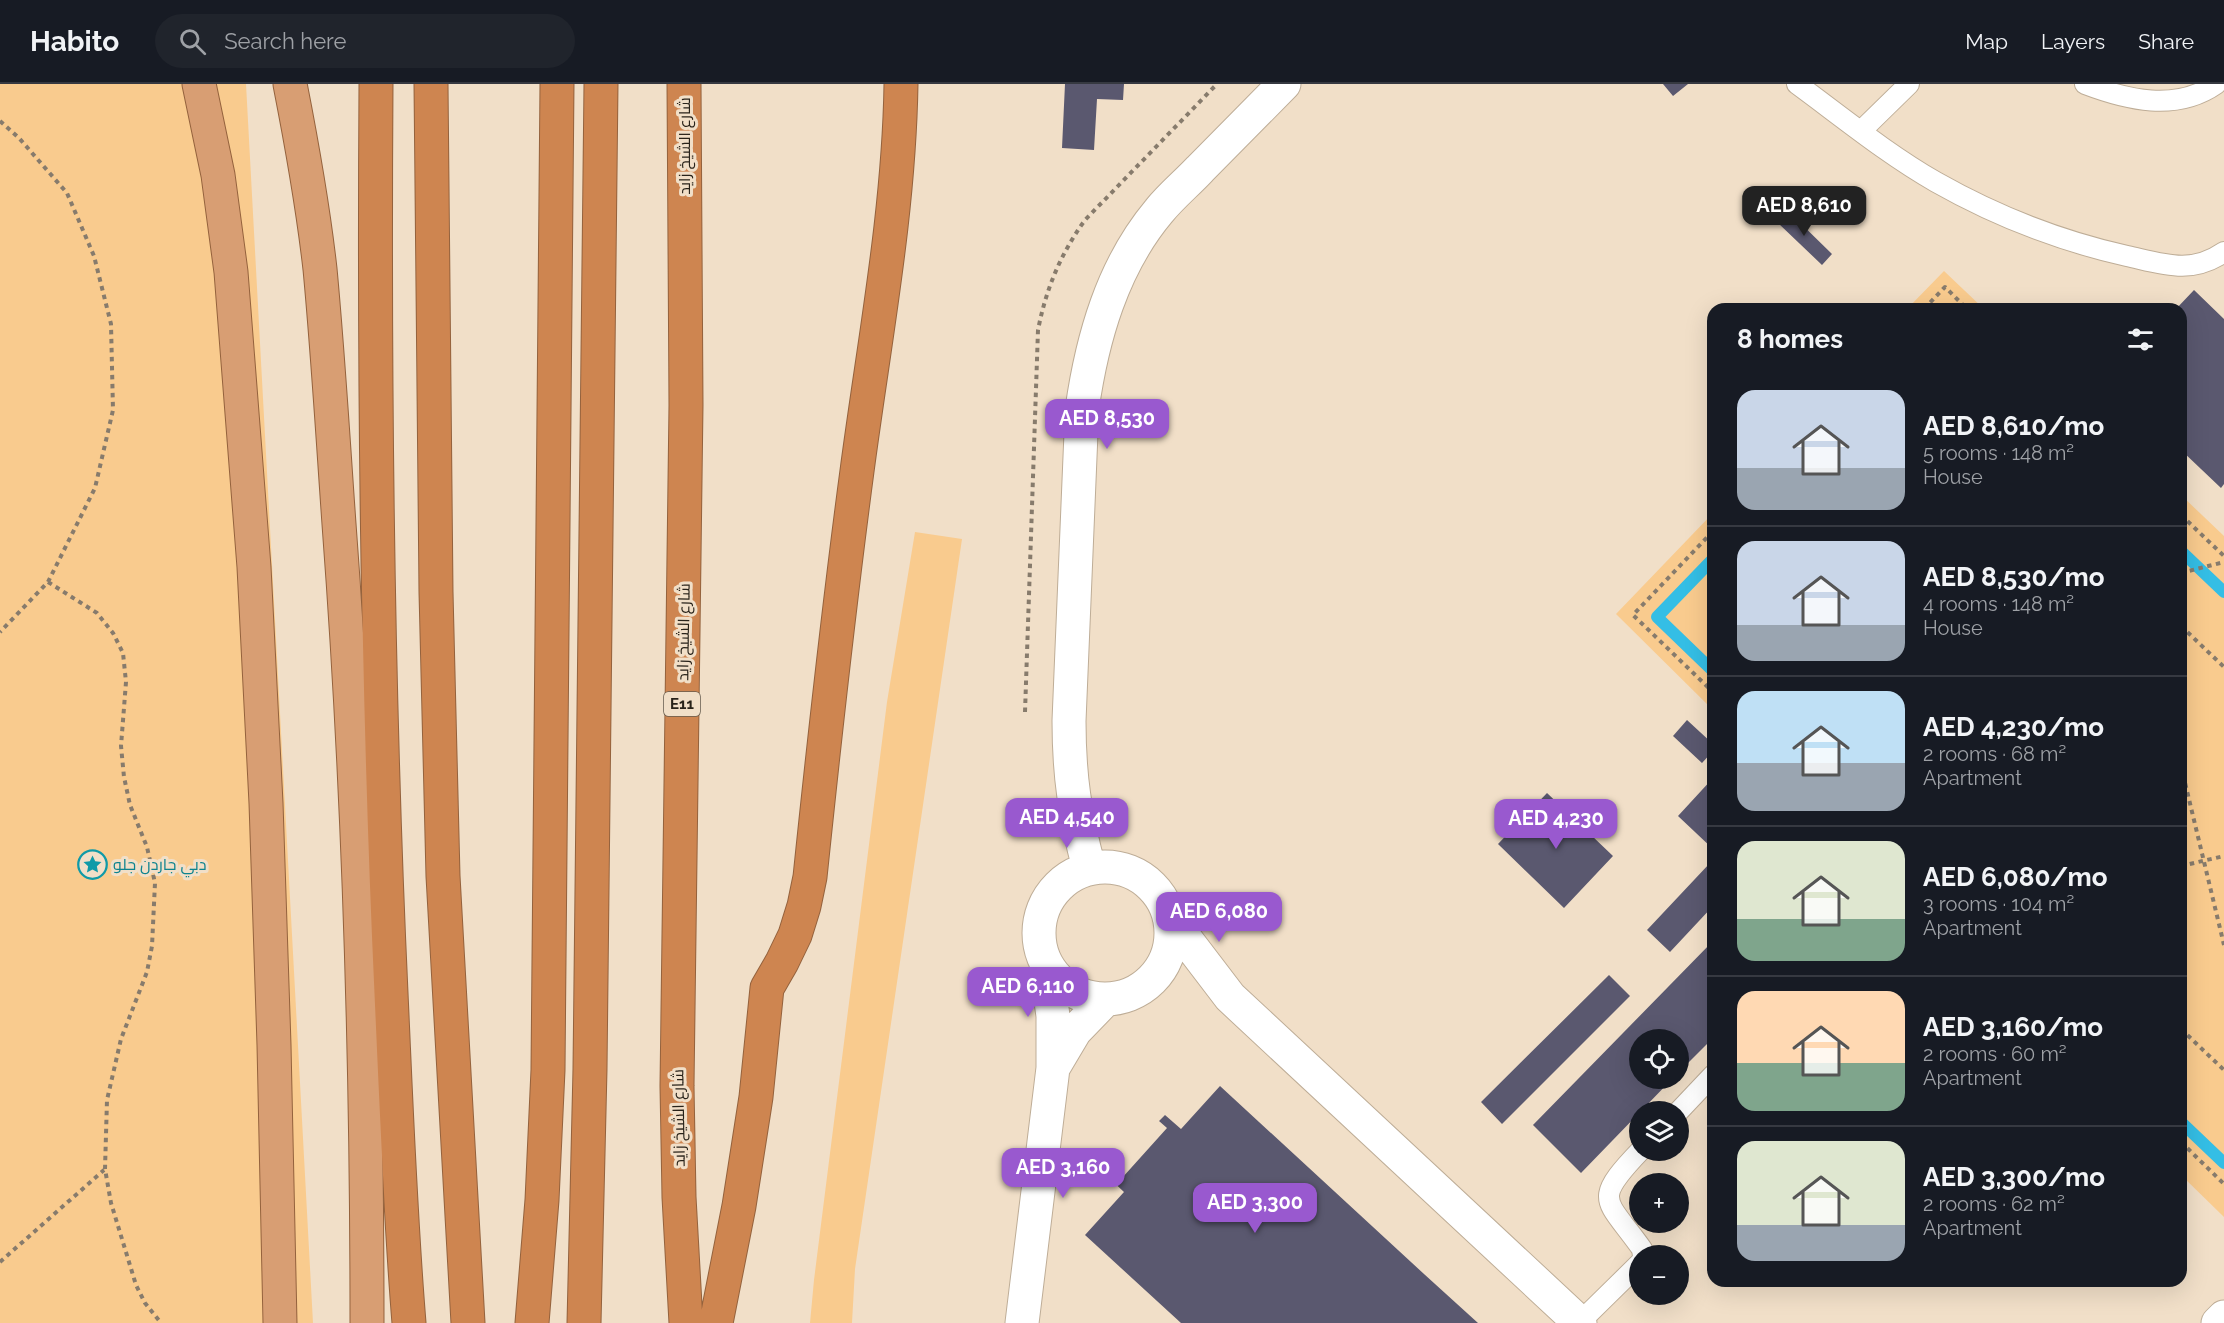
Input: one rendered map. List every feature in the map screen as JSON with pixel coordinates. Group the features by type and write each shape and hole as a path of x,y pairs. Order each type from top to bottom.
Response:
{"highway":[{"path":"200,84 218,175 231,272 254,567 274,1045 280,1323"},
{"path":"290,84 305,161 320,267 344,594 357,828 364,1067 367,1323"},
{"path":"376,84 374,341 379,653 400,1221 409,1323"},
{"path":"431,84 436,592 443,876 468,1323"},
{"path":"532,1323 542,1200 548,1070 557,84"},
{"path":"584,1323 590,1070 601,84"},
{"name":"شارع الشيخ زايد","path":"684,84 686,405 677,1086 679,1197 686,1323"},
{"path":"717,1323 756,1097 767,988 795,935 810,877 857,472 888,255 902,87"}],"street":[{"path":"1089,868 1073,800 1069,760 1069,721 1082,409 1087,372 1096,335 1111,291 1132,250 1158,212 1284,84"},
{"path":"1022,1323 1053,1068 1053,1016 1046,964 1041,951 1039,920 1051,893 1062,882 1089,868 1103,866 1118,867 1132,872 1156,890 1164,903 1169,917 1169,949 1163,965 1154,977 1132,993 1106,999 1078,994 1065,986 1046,964"},
{"path":"1169,917 1230,997 1580,1323"},
{"path":"1154,977 1193,980 1213,987 1230,997"},
{"path":"1053,1068 1075,1031 1106,999"},
{"path":"2218,1323 2224,1317"}],"lane":[{"path":"1797,84 1934,181 1987,209 2044,232 2101,250 2185,267 2205,262 2224,252"},
{"path":"1861,131 1909,84"},
{"path":"2085,84 2110,94 2164,102 2192,98 2216,84"},
{"path":"1688,1101 1707,1081"},
{"path":"1630,1161 1616,1176 1609,1195 1610,1206 1639,1245"},
{"path":"1580,1323 1629,1274"}],"path":[{"path":"0,121 20,138 67,193 94,256 111,324 113,410 95,488 48,582 0,632"},
{"path":"1930,303 1945,287 1961,303"},
{"path":"2187,521 2224,556"},
{"path":"1707,537 1633,615 1707,686"},
{"path":"2187,571 2224,562"},
{"path":"48,582 97,613 113,633 123,653 126,682 121,746 124,777 130,805 147,848 155,883 152,946 147,972 121,1039 106,1100 105,1169 111,1203 136,1285 145,1303 161,1323"},
{"path":"2187,632 2224,667"},
{"path":"2187,790 2224,945"},
{"path":"2187,865 2224,856"},
{"path":"2187,1035 2224,1070"},
{"path":"2187,1148 2224,1184"},
{"path":"0,1262 105,1169"}],"shaded area":[{"name":"دبي جاردن جلو","path":"0,84 246,84 313,1323 0,1323"},
{"path":"1944,271 1978,303 1913,303"},
{"path":"2187,501 2224,536 2224,1217 2187,1181"},
{"path":"1707,519 1707,704 1616,614"},
{"path":"915,532 962,539 855,1269 852,1323 810,1323 887,702"}],"building":[{"path":"1065,84 1124,84 1123,100 1097,99 1094,150 1062,148"},
{"path":"1663,84 1688,84 1673,96"},
{"path":"1787,210 1832,254 1822,265 1776,221"},
{"path":"2194,290 2224,319 2224,484 2221,488 2187,456 2187,303 2182,303"},
{"path":"1687,720 1707,738 1707,758 1702,763 1673,736"},
{"path":"1707,785 1707,843 1678,816"},
{"path":"1547,793 1613,856 1564,908 1498,844"},
{"path":"1707,866 1707,912 1670,952 1647,930"},
{"path":"1707,947 1707,1044 1689,1062 1689,1029 1629,1029 1629,1089 1662,1089 1651,1101 1629,1101 1629,1123 1581,1173 1533,1125"},
{"path":"1609,975 1630,996 1502,1124 1481,1102"},
{"path":"1220,1086 1478,1323 1181,1323 1085,1235 1124,1192 1108,1177 1114,1171 1122,1178 1167,1128 1159,1121 1165,1115 1181,1129"}],"waterway":[{"path":"2187,557 2224,592"},
{"path":"1707,565 1657,617 1707,665"},
{"path":"2187,1128 2224,1163"}],"place":[{"name":"دبي جاردن جلو","path":"92,864"}]}
